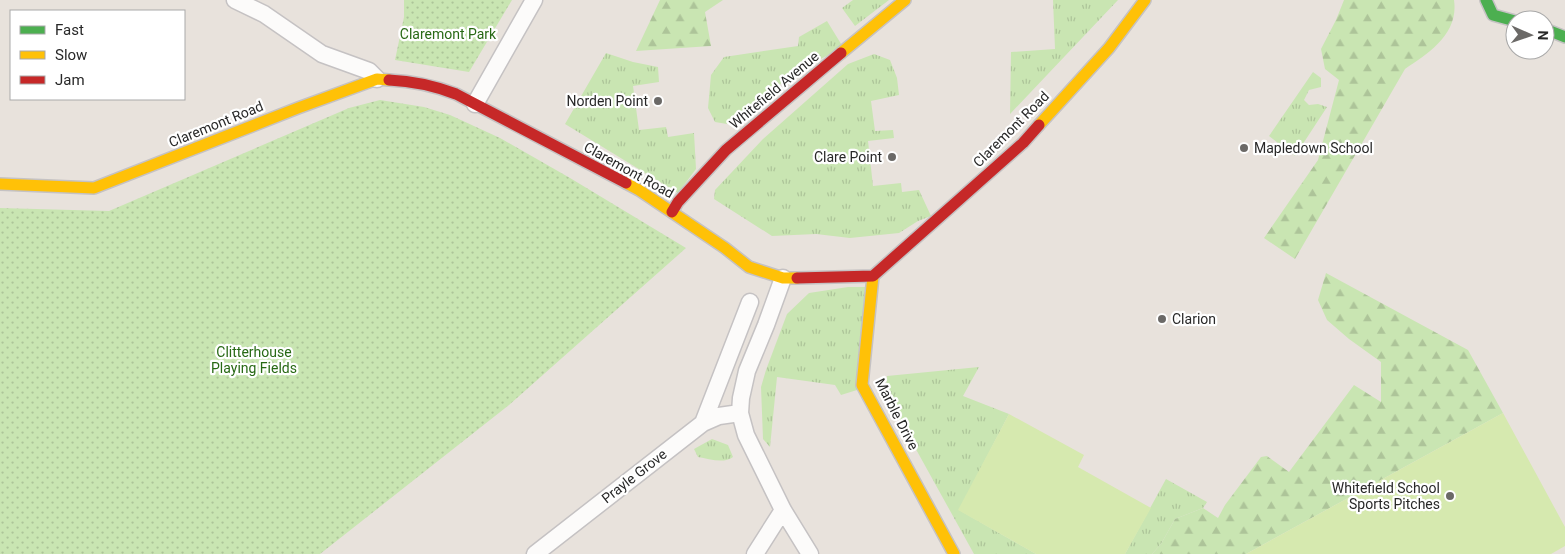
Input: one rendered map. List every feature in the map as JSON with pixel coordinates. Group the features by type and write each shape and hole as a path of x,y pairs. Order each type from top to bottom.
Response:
{"street":[{"path":"235,0 264,14 322,54 369,71 377,79"},
{"path":"475,104 534,0"},
{"name":"Whitefield Avenue","path":"672,212 678,202 726,150 905,0"},
{"name":"Claremont Road","path":"0,184 94,188 377,79 399,80 436,87 456,94 639,190 749,267 782,278 873,276 1023,143 1109,48 1145,0"},
{"path":"1486,0 1493,15 1505,18"},
{"name":"Marble Drive","path":"873,276 862,385 954,554"},
{"path":"782,278 766,325 747,370 740,413 746,435 783,510 810,554"},
{"path":"703,423 750,302"},
{"name":"Prayle Grove","path":"535,554 703,423 719,416 740,413"},
{"path":"755,554 783,510"}],"green space":[{"name":"Claremont Park","path":"404,0 512,0 469,72 395,60 404,17"},
{"path":"660,0 723,0 705,12 711,46 636,51"},
{"path":"853,0 889,0 855,26 842,8"},
{"path":"1053,0 1118,0 1010,114 1011,52 1055,49"},
{"path":"1344,0 1454,0 1454,12 1452,23 1447,33 1432,49 1405,69 1295,259 1264,238 1318,160 1339,80 1325,69 1321,49"},
{"path":"827,21 843,47 795,73 727,124 715,122 708,108 711,75 724,57 798,46 799,37"},
{"path":"606,53 633,62 658,67 659,82 633,86 639,130 666,127 668,137 694,133 696,169 678,193 565,124"},
{"path":"874,54 890,60 897,78 899,95 871,101 875,131 893,130 894,138 868,141 873,186 901,183 902,192 919,190 931,216 918,221 899,233 850,238 816,234 772,236 714,199 715,190 763,139 848,64"},
{"path":"1313,72 1321,78 1321,87 1309,90 1304,100 1309,105 1318,104 1327,107 1295,156 1269,136"},
{"name":"Clitterhouse Playing Fields","path":"380,100 424,107 450,115 500,138 686,248 509,405 320,554 0,554 0,208 109,211 349,108"},
{"path":"1326,273 1468,350 1503,413 1246,554 1152,554 1161,544 1175,519 1203,508 1218,518 1225,505 1261,457 1267,456 1289,472 1354,385 1381,402 1381,362 1327,320 1318,300"},
{"path":"848,287 865,287 857,390 841,395 835,385 777,377 770,447 763,439 761,387 787,314 809,293"},
{"path":"979,367 963,396 1009,414 959,510 1036,554 974,554 892,406 886,390 887,376"},
{"name":"Whitefield School Sports Pitches","path":"1503,413 1565,527 1565,546 1551,554 1246,554"},
{"path":"1009,414 1084,455 1078,467 1151,508 1125,554 1036,554 958,510"},
{"path":"712,439 728,445 733,457 721,461 698,457 694,449"},
{"path":"1166,479 1207,502 1203,508 1175,519 1161,544 1152,554 1125,554"}],"traffic: fast":[{"path":"1486,0 1493,15 1505,18"},
{"path":"1555,33 1565,37"}],"traffic: slow":[{"path":"841,53 905,0"},
{"path":"1039,125 1109,48 1145,0"},
{"path":"0,184 94,188 377,79 389,80"},
{"path":"626,183 725,248 749,267 783,278 797,278"},
{"path":"873,276 862,385 954,554"}],"traffic: jam":[{"path":"672,212 678,202 726,150 841,53"},
{"path":"389,80 423,84 456,94 626,183"},
{"path":"797,278 873,276 1023,143 1039,125"}],"place":[{"name":"Norden Point","path":"658,101"},
{"name":"Mapledown School","path":"1244,148"},
{"name":"Clare Point","path":"892,157"},
{"name":"Clarion","path":"1162,319"},
{"name":"Whitefield School Sports Pitches","path":"1450,496"}]}
